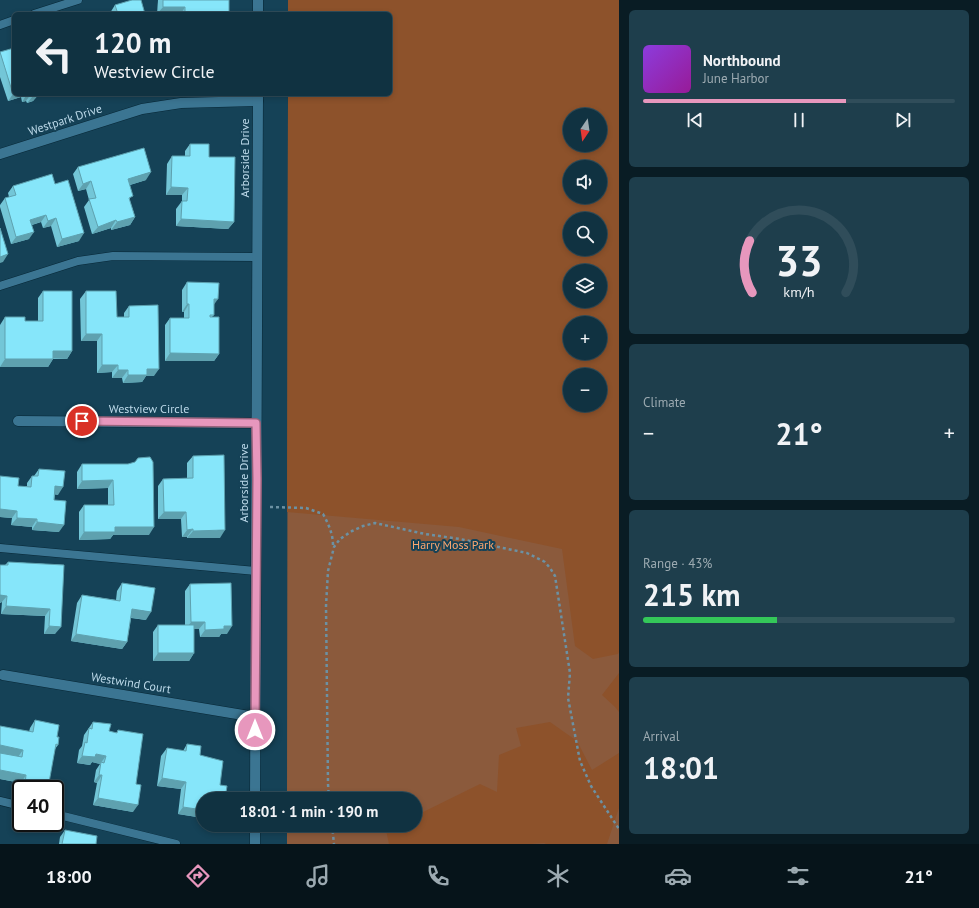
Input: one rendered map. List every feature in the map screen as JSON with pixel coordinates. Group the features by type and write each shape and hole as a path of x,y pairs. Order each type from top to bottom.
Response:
{"street":[{"path":"258,0 258,12"},
{"name":"Westpark Drive","path":"0,154 142,109 181,103 258,98"},
{"name":"Arborside Drive","path":"255,792 258,98"},
{"name":"Westview Circle","path":"18,421 256,423"},
{"name":"Westwind Court","path":"3,675 255,716"},
{"path":"255,832 255,844"}],"lane":[{"path":"40,12 78,0"},
{"path":"0,25 12,21"},
{"path":"0,286 78,261 112,256 257,257"},
{"path":"0,548 256,570"},
{"path":"0,801 12,804"},
{"path":"64,816 176,844"}],"path":[{"path":"257,507 306,508 323,514 329,524 333,537 334,547 328,571 326,606 329,792"},
{"path":"334,547 340,539 352,531 375,523 527,553 545,562 555,576 570,673 568,698 580,761 591,786 619,829"},
{"path":"333,832 334,844"}],"green space":[{"name":"Harry Moss Park","path":"288,0 619,0 619,844 287,844 287,832 422,832 422,792 287,792 288,96 392,96 392,12 288,12"}],"shaded area":[{"name":"Harry Moss Park","path":"288,0 619,0 618,654 593,659 575,646 562,549 459,527 287,512 288,96 392,96 392,12 288,12"},
{"path":"619,673 619,712 602,695"},
{"path":"550,722 577,741 592,770 619,753 619,808 607,844 389,844 386,832 422,832 422,813 480,784 497,792 499,755 521,746 516,728"}],"building":[{"path":"132,0 141,0 144,12 117,12 115,5"},
{"path":"163,0 229,0 229,12 185,12 185,7 163,7"},
{"path":"12,49 12,91 0,52"},
{"path":"190,144 209,144 209,157 235,157 234,222 181,219 182,201 187,201 188,188 171,187 172,156 190,156"},
{"path":"144,148 151,172 128,179 133,196 129,198 135,217 117,222 116,220 98,227 89,199 96,198 91,181 83,184 78,167"},
{"path":"52,174 55,184 68,180 84,233 62,239 56,218 48,221 46,215 30,220 34,232 16,237 5,198 16,195 13,186"},
{"path":"0,228 8,254 0,257"},
{"path":"187,282 219,283 218,299 214,299 214,315 210,315 210,317 219,317 219,354 170,353 170,318 189,318 189,304 187,304"},
{"path":"43,291 72,291 72,351 53,351 53,359 5,359 5,317 25,317 25,321 43,321"},
{"path":"86,291 116,291 117,317 129,317 129,306 158,305 159,369 147,369 147,375 128,375 128,370 118,370 118,365 102,365 102,334 86,334"},
{"path":"224,455 225,530 187,530 186,512 164,512 163,479 193,478 193,456"},
{"path":"150,457 153,462 154,527 115,527 115,532 84,532 84,505 114,505 113,480 82,481 82,464 128,464 135,462 138,458"},
{"path":"39,469 65,471 63,487 55,486 54,500 66,501 64,525 37,522 37,519 17,518 17,511 0,509 0,476 19,478 18,486 31,487 32,476 38,476"},
{"path":"8,562 64,565 61,627 49,626 50,609 6,606 7,596 0,595 0,565 8,565"},
{"path":"122,583 155,588 151,612 132,609 127,642 76,634 82,595 120,601"},
{"path":"231,583 232,626 224,626 224,629 205,630 205,622 191,622 190,584"},
{"path":"158,625 194,625 194,653 158,653"},
{"path":"35,720 59,725 57,737 59,737 58,745 56,744 49,780 25,780 26,775 0,770 0,753 22,757 23,750 0,745 0,726 33,732"},
{"path":"93,722 111,724 109,731 117,733 118,730 143,734 136,784 141,785 138,805 98,798 102,775 99,775 101,762 104,763 106,756 96,754 95,757 82,756 85,742 87,743 89,728 92,729"},
{"path":"187,744 201,746 200,755 223,761 220,785 227,786 226,792 196,792 196,809 183,807 186,782 162,778 167,748 186,751"},
{"path":"65,830 97,836 96,844 62,844"}],"route":[{"path":"82,421 256,423 255,730"}]}
